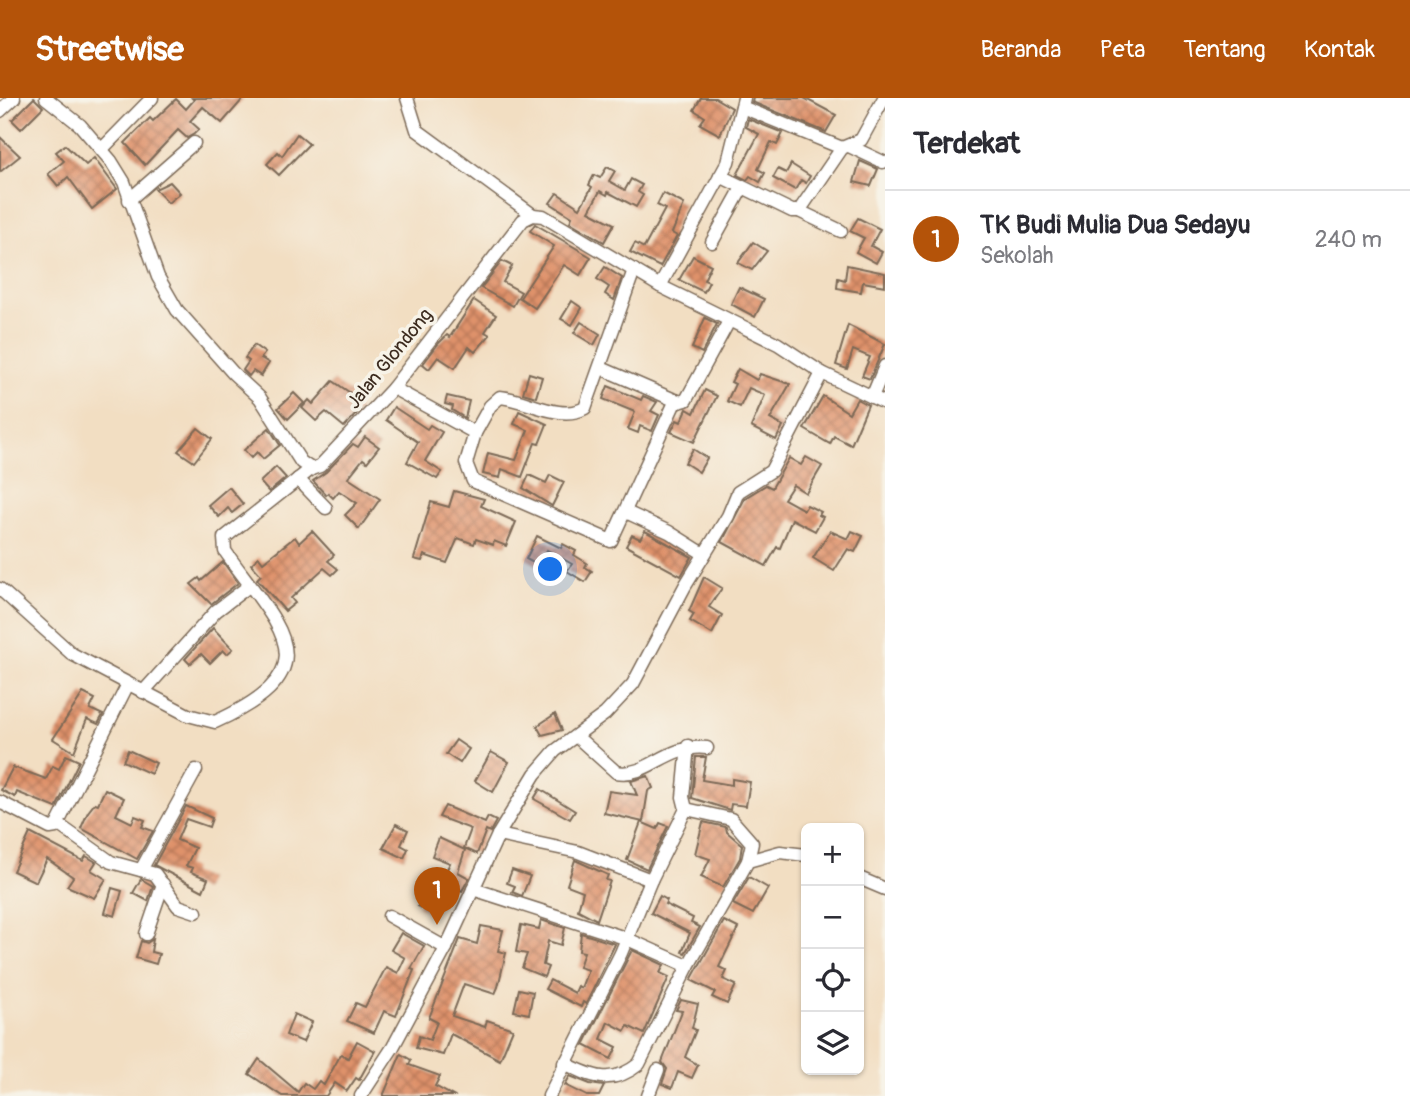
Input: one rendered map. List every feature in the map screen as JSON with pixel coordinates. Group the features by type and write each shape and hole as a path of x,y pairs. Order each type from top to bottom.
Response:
{"street":[{"path":"0,111 15,98"},
{"path":"46,98 61,108 102,149 124,181 158,277 177,310 224,363 260,398 301,462 311,468"},
{"path":"102,149 152,98"},
{"path":"407,98 417,130 533,215 543,216 660,286 778,344 822,373 885,403"},
{"path":"799,211 846,147 861,140 884,98"},
{"path":"660,286 735,143 743,103 883,162"},
{"path":"129,200 194,143"},
{"path":"720,176 792,212 799,211 841,231"},
{"path":"712,242 743,188"},
{"path":"700,214 721,226"},
{"name":"Jalan Glondong","path":"249,586 225,551 224,538 311,468 320,466 393,388 523,220 533,215"},
{"path":"634,270 589,401 577,412 559,412 500,397 490,406 475,433 466,463 473,481 611,541 676,400"},
{"path":"601,368 676,400 686,400 729,321"},
{"path":"872,397 885,366"},
{"path":"361,1096 393,1047 446,948 498,835 535,774 555,751 605,715 633,684 704,554 728,516 738,492 771,471 822,373"},
{"path":"393,388 475,433"},
{"path":"298,479 326,508"},
{"path":"626,512 669,532 704,554"},
{"path":"0,589 54,641 91,665 187,715 215,722 268,690 284,673 288,660 286,643 249,586 216,611 143,692"},
{"path":"0,802 50,828 59,825 128,684"},
{"path":"576,736 616,772 624,774 640,770 665,755 688,746 707,748"},
{"path":"549,1096 621,953 651,880 686,809 683,797 688,746"},
{"path":"141,870 196,770"},
{"path":"564,1063 595,1078 612,1079 628,1073 639,1064 688,966 748,861 752,843 733,820 686,809"},
{"path":"59,825 111,862 155,874 178,906 196,912"},
{"path":"498,835 578,852 651,880"},
{"path":"748,861 780,852 801,854"},
{"path":"864,880 885,889"},
{"path":"146,934 163,884"},
{"path":"473,889 625,938 688,966"},
{"path":"389,916 446,948"},
{"path":"648,1096 659,1070"}],"building":[{"path":"34,98 43,107 21,129 12,120"},
{"path":"192,98 244,98 222,123 203,107 190,121 199,129 194,134 187,138 178,130 145,165 125,143 150,118 153,121 176,99 186,109 194,100"},
{"path":"701,98 715,98 732,108 720,135 700,124 705,117 694,110"},
{"path":"753,98 804,98 836,115 826,132 752,102"},
{"path":"748,119 783,133 777,145 771,142 758,169 765,173 760,182 750,176 747,180 737,175 759,134 746,127"},
{"path":"297,134 309,144 279,175 267,164 278,152 282,156"},
{"path":"0,137 20,156 0,172"},
{"path":"65,145 86,165 94,158 117,189 92,209 68,177 58,186 48,174 64,161 56,152"},
{"path":"860,161 878,169 871,186 854,182"},
{"path":"791,164 810,176 806,183 801,180 795,190 773,178 778,169 786,173"},
{"path":"607,167 615,171 609,181 625,190 631,179 642,185 638,192 643,195 636,207 608,192 607,195 600,191 589,211 614,224 604,242 570,222 572,217 550,203 557,193 580,208 592,187 589,185 594,175 600,178"},
{"path":"170,182 180,193 168,203 155,189"},
{"path":"663,193 684,204 672,233 677,236 660,267 630,252 635,243 644,248 665,209 657,205"},
{"path":"858,218 880,229 871,246 882,252 876,263 856,252 864,238 850,231"},
{"path":"535,224 591,257 580,275 564,265 535,308 520,298 554,246 530,231"},
{"path":"753,242 767,251 752,270 738,263"},
{"path":"693,256 711,265 704,280 709,282 704,292 679,280"},
{"path":"502,261 512,266 503,282 521,292 513,306 481,288"},
{"path":"847,265 885,273 885,286 863,282 861,292 837,288 838,278 845,280"},
{"path":"605,267 622,278 614,300 605,294 609,287 597,279"},
{"path":"739,287 764,299 755,317 731,304"},
{"path":"474,300 496,315 485,332 490,335 475,352 469,347 455,368 438,357 429,369 423,364 447,335 450,337"},
{"path":"572,301 582,308 572,325 561,319"},
{"path":"705,318 717,324 702,353 692,348"},
{"path":"581,322 600,334 594,345 574,333"},
{"path":"848,325 885,344 870,379 862,376 870,357 853,350 847,369 836,365"},
{"path":"254,345 265,353 261,358 269,363 261,376 253,371 249,376 243,370 249,361 245,358"},
{"path":"738,369 757,380 760,374 790,384 770,419 783,426 776,440 751,427 765,395 749,388 740,407 727,401 735,384 731,382"},
{"path":"529,373 542,377 536,397 523,393"},
{"path":"333,381 359,399 353,405 360,410 344,427 326,412 316,421 302,408 309,400 313,404"},
{"path":"608,386 641,400 643,396 657,402 651,411 659,415 652,431 640,426 638,433 628,429 635,412 603,399"},
{"path":"705,390 717,396 694,442 671,432 677,420 681,422 687,409 694,413"},
{"path":"294,393 304,403 288,419 278,408"},
{"path":"447,396 469,401 465,418 452,410 453,406 445,404"},
{"path":"823,396 849,413 857,399 868,405 851,445 834,436 830,444 804,429"},
{"path":"394,407 427,429 430,425 442,432 425,461 442,472 437,479 407,462 418,442 386,420"},
{"path":"519,411 547,424 539,444 535,443 522,477 502,469 500,478 483,474 488,453 516,460 528,430 514,424"},
{"path":"198,428 212,439 194,462 178,451"},
{"path":"269,428 280,445 263,459 257,452 251,458 244,450"},
{"path":"365,437 379,447 367,462 363,459 348,478 380,499 359,529 345,515 357,503 339,491 333,498 328,493 326,495 313,481 326,472 353,444 358,447"},
{"path":"693,449 707,458 699,472 685,463"},
{"path":"806,457 822,466 806,493 793,485 784,499 804,510 807,505 821,512 819,515 823,517 815,531 792,519 780,548 777,547 766,566 722,542 745,498 766,485 772,488 789,458 801,465"},
{"path":"276,467 286,478 269,492 260,482"},
{"path":"529,475 546,483 550,475 564,482 552,506 523,488"},
{"path":"229,487 243,504 232,513 228,508 219,517 208,505"},
{"path":"454,491 484,499 481,506 516,522 506,546 494,541 493,545 476,539 474,544 458,538 447,563 424,555 422,561 414,559 431,502 449,507"},
{"path":"312,531 334,555 328,561 338,569 332,575 324,568 291,598 295,603 285,611 257,579 261,575 251,564 259,557 263,562 295,537 299,543"},
{"path":"645,531 692,557 681,576 626,546 632,535 640,539"},
{"path":"830,531 848,539 852,531 863,536 855,552 848,549 834,571 813,558"},
{"path":"537,536 561,548 563,544 576,551 574,555 587,563 585,567 592,571 585,582 567,571 572,564 547,550 539,566 526,559"},
{"path":"223,562 238,583 211,604 191,584 199,578 201,581"},
{"path":"704,577 722,588 709,607 722,615 712,634 690,621 694,614 689,611"},
{"path":"213,628 233,649 227,654 223,650 210,663 201,654 190,664 185,659"},
{"path":"83,693 95,699 90,709 103,715 98,724 87,719 74,752 53,739"},
{"path":"555,714 562,730 542,735 537,726"},
{"path":"456,740 469,749 460,763 446,754"},
{"path":"128,750 156,763 151,774 123,761"},
{"path":"491,752 509,762 493,792 475,781"},
{"path":"66,755 79,761 56,808 17,792 15,797 1,790 13,767 46,779 53,766 59,769"},
{"path":"696,757 706,757 702,780 732,785 732,779 750,782 746,806 731,804 730,810 692,798"},
{"path":"648,776 653,788 648,791 643,822 604,813 609,791 637,795 631,781"},
{"path":"105,789 124,798 116,815 132,823 135,816 145,820 142,827 153,831 137,859 81,828 88,812 95,803 98,804"},
{"path":"540,789 575,811 570,819 534,799"},
{"path":"186,806 212,818 209,827 186,819 177,840 195,848 186,866 193,868 191,872 208,879 203,891 154,865"},
{"path":"445,806 485,823 488,817 496,821 490,832 486,830 477,854 464,848 471,829 439,817"},
{"path":"641,822 657,829 660,823 668,826 647,869 627,860"},
{"path":"703,822 726,827 727,832 742,845 740,858 723,887 701,877 710,859 695,854"},
{"path":"396,824 408,830 401,845 408,849 404,858 383,848"},
{"path":"30,833 83,861 86,856 96,862 91,870 106,879 94,898 67,886 73,877 47,859 36,882 13,871"},
{"path":"439,838 465,850 458,872 469,878 462,891 441,881 450,863 432,856"},
{"path":"575,860 608,875 606,880 610,881 597,920 578,910 583,891 567,885"},
{"path":"512,870 530,876 522,896 512,892 515,886 507,883"},
{"path":"749,877 768,888 753,914 733,904"},
{"path":"141,879 153,886 148,901 133,893"},
{"path":"430,883 443,890 431,913 418,906"},
{"path":"112,888 122,891 115,916 105,913"},
{"path":"660,896 667,900 665,904 693,918 691,923 700,927 685,953 682,952 690,933 651,913"},
{"path":"541,920 565,928 561,945 548,941 543,965 548,967 544,977 522,968 527,954 516,952 521,925 539,929"},
{"path":"724,921 738,928 719,967 727,971 723,979 736,985 727,1004 712,997 715,992 691,980"},
{"path":"481,926 503,930 498,951 506,953 498,987 495,994 464,984 452,1016 485,1027 487,1020 513,1029 500,1060 451,1034 443,1055 416,1048 419,1036 430,1040 437,1022 429,1018 460,939 477,944"},
{"path":"401,933 424,946 411,969 414,970 396,1016 384,1011 374,1033 347,1021 356,1003 365,1007 386,967 398,973 405,958 391,950"},
{"path":"581,933 615,944 586,1004 583,1002 581,1007 545,989 550,980 575,993 578,986 581,988 588,970 579,967 584,952 579,951"},
{"path":"153,939 151,952 159,954 156,964 136,958 141,941 147,943"},
{"path":"632,950 664,965 660,973 669,977 644,1034 628,1026 625,1031 608,1022 601,1039 617,1047 611,1059 584,1045"},
{"path":"519,989 533,992 529,1014 514,1011"},
{"path":"681,1000 698,1004 692,1028 696,1030 685,1057 698,1065 692,1078 678,1072 672,1088 662,1084 667,1069 662,1062 682,1011 676,1010"},
{"path":"294,1014 312,1022 303,1042 286,1035"},
{"path":"357,1041 375,1051 359,1080 356,1078 347,1091 335,1083 326,1096 282,1096 249,1074 259,1059 298,1092 304,1083 313,1089 319,1081 324,1085 341,1054 348,1058"},
{"path":"401,1054 411,1060 409,1065 440,1076 435,1086 453,1096 383,1096"},
{"path":"570,1076 604,1086 599,1096 587,1096 565,1085"}],"place":[{"name":"TK Budi Mulia Dua Sedayu","path":"437,925"}]}
